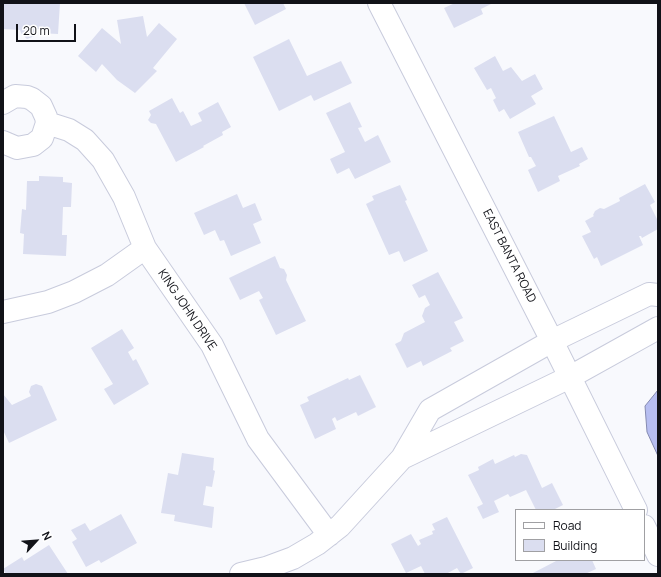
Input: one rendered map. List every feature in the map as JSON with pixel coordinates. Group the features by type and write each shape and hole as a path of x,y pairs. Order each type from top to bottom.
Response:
{"street":[{"name":"EAST BANTA ROAD","path":"379,3 552,341 636,509"},
{"path":"3,103 15,96 27,96 42,106 47,123 42,138 33,145 17,148 3,142"},
{"name":"KING JOHN DRIVE","path":"47,123 69,130 85,140 103,160 124,197 145,248 212,345 258,439 329,535"},
{"path":"3,312 48,302 74,292 107,276 145,248"},
{"path":"241,574 266,568 293,558 329,535 346,520 402,458 430,410 552,341 649,294 658,295"},
{"path":"402,458 570,377 658,328"},
{"path":"645,528 658,555"}],"water":[{"path":"658,390 658,456 647,432 645,406"}],"building":[{"path":"3,3 60,3 58,34 39,33 39,29 35,29 35,36 27,39 20,30 3,29"},
{"path":"244,3 283,3 286,9 255,25"},
{"path":"455,3 493,3 481,9 483,14 454,28 444,8"},
{"path":"143,16 147,37 159,23 177,39 153,68 157,71 135,93 117,80 102,64 96,72 78,56 102,28 121,44 117,20"},
{"path":"289,39 307,76 341,61 352,83 314,101 311,95 279,111 253,57"},
{"path":"495,56 503,71 511,67 522,81 535,74 543,89 531,96 536,104 510,119 504,109 499,112 493,100 496,98 491,88 487,90 474,68"},
{"path":"172,98 180,113 183,111 191,126 202,121 198,113 218,102 231,127 222,132 223,135 176,162 156,124 151,123 148,120 151,115 149,111"},
{"path":"350,102 362,127 358,128 365,142 378,135 391,162 355,179 349,168 337,174 330,159 345,152 326,113"},
{"path":"554,116 571,152 582,147 588,159 579,164 580,166 558,176 560,181 538,192 528,170 536,166 531,157 529,157 518,132"},
{"path":"39,176 63,177 63,182 72,183 71,207 63,207 62,235 67,235 66,256 23,254 24,234 20,233 22,209 26,210 27,181 39,181"},
{"path":"645,184 655,202 650,205 658,221 658,229 642,238 639,236 643,245 601,266 597,257 594,259 582,236 591,232 585,221 594,216 595,211 600,208 604,209 620,201 619,198"},
{"path":"400,185 407,200 405,201 428,251 404,262 399,251 389,255 366,204 374,200 372,196"},
{"path":"237,194 243,208 255,203 262,220 253,224 261,243 231,256 224,240 220,241 215,230 204,235 194,213"},
{"path":"275,256 280,268 284,269 287,275 286,280 306,321 276,335 259,300 263,298 259,291 240,300 229,278"},
{"path":"438,272 463,318 454,322 464,341 450,348 452,351 423,366 421,361 407,368 395,344 401,341 404,333 425,322 422,316 425,308 430,305 425,295 419,298 412,285"},
{"path":"122,329 134,348 128,352 133,361 136,359 149,384 114,405 104,389 113,384 91,348"},
{"path":"360,375 376,407 358,416 356,412 337,421 335,417 332,419 336,429 315,439 300,405 309,401 307,397 348,378 349,380"},
{"path":"36,384 42,386 57,420 9,443 3,430 3,394 12,405 31,396 29,392 31,386"},
{"path":"182,453 214,458 213,470 215,471 212,487 206,486 203,505 214,507 212,528 174,521 175,515 161,513 168,473 178,475"},
{"path":"521,454 527,455 542,488 552,483 563,505 555,509 536,509 526,490 510,497 508,494 494,501 499,512 483,519 477,507 483,504 468,475 479,470 478,467 493,459 495,464 514,455 515,457"},
{"path":"121,514 137,543 101,563 99,560 86,567 72,542 77,539 71,530 85,523 90,531"},
{"path":"447,517 473,568 461,574 457,568 446,574 425,574 421,566 406,573 391,544 411,534 418,546 421,544 419,540 433,534 432,531 435,530 432,524"},
{"path":"49,545 68,574 6,574 3,569 22,557 24,561"},
{"path":"556,561 592,561 596,569 585,574 531,574"}]}
